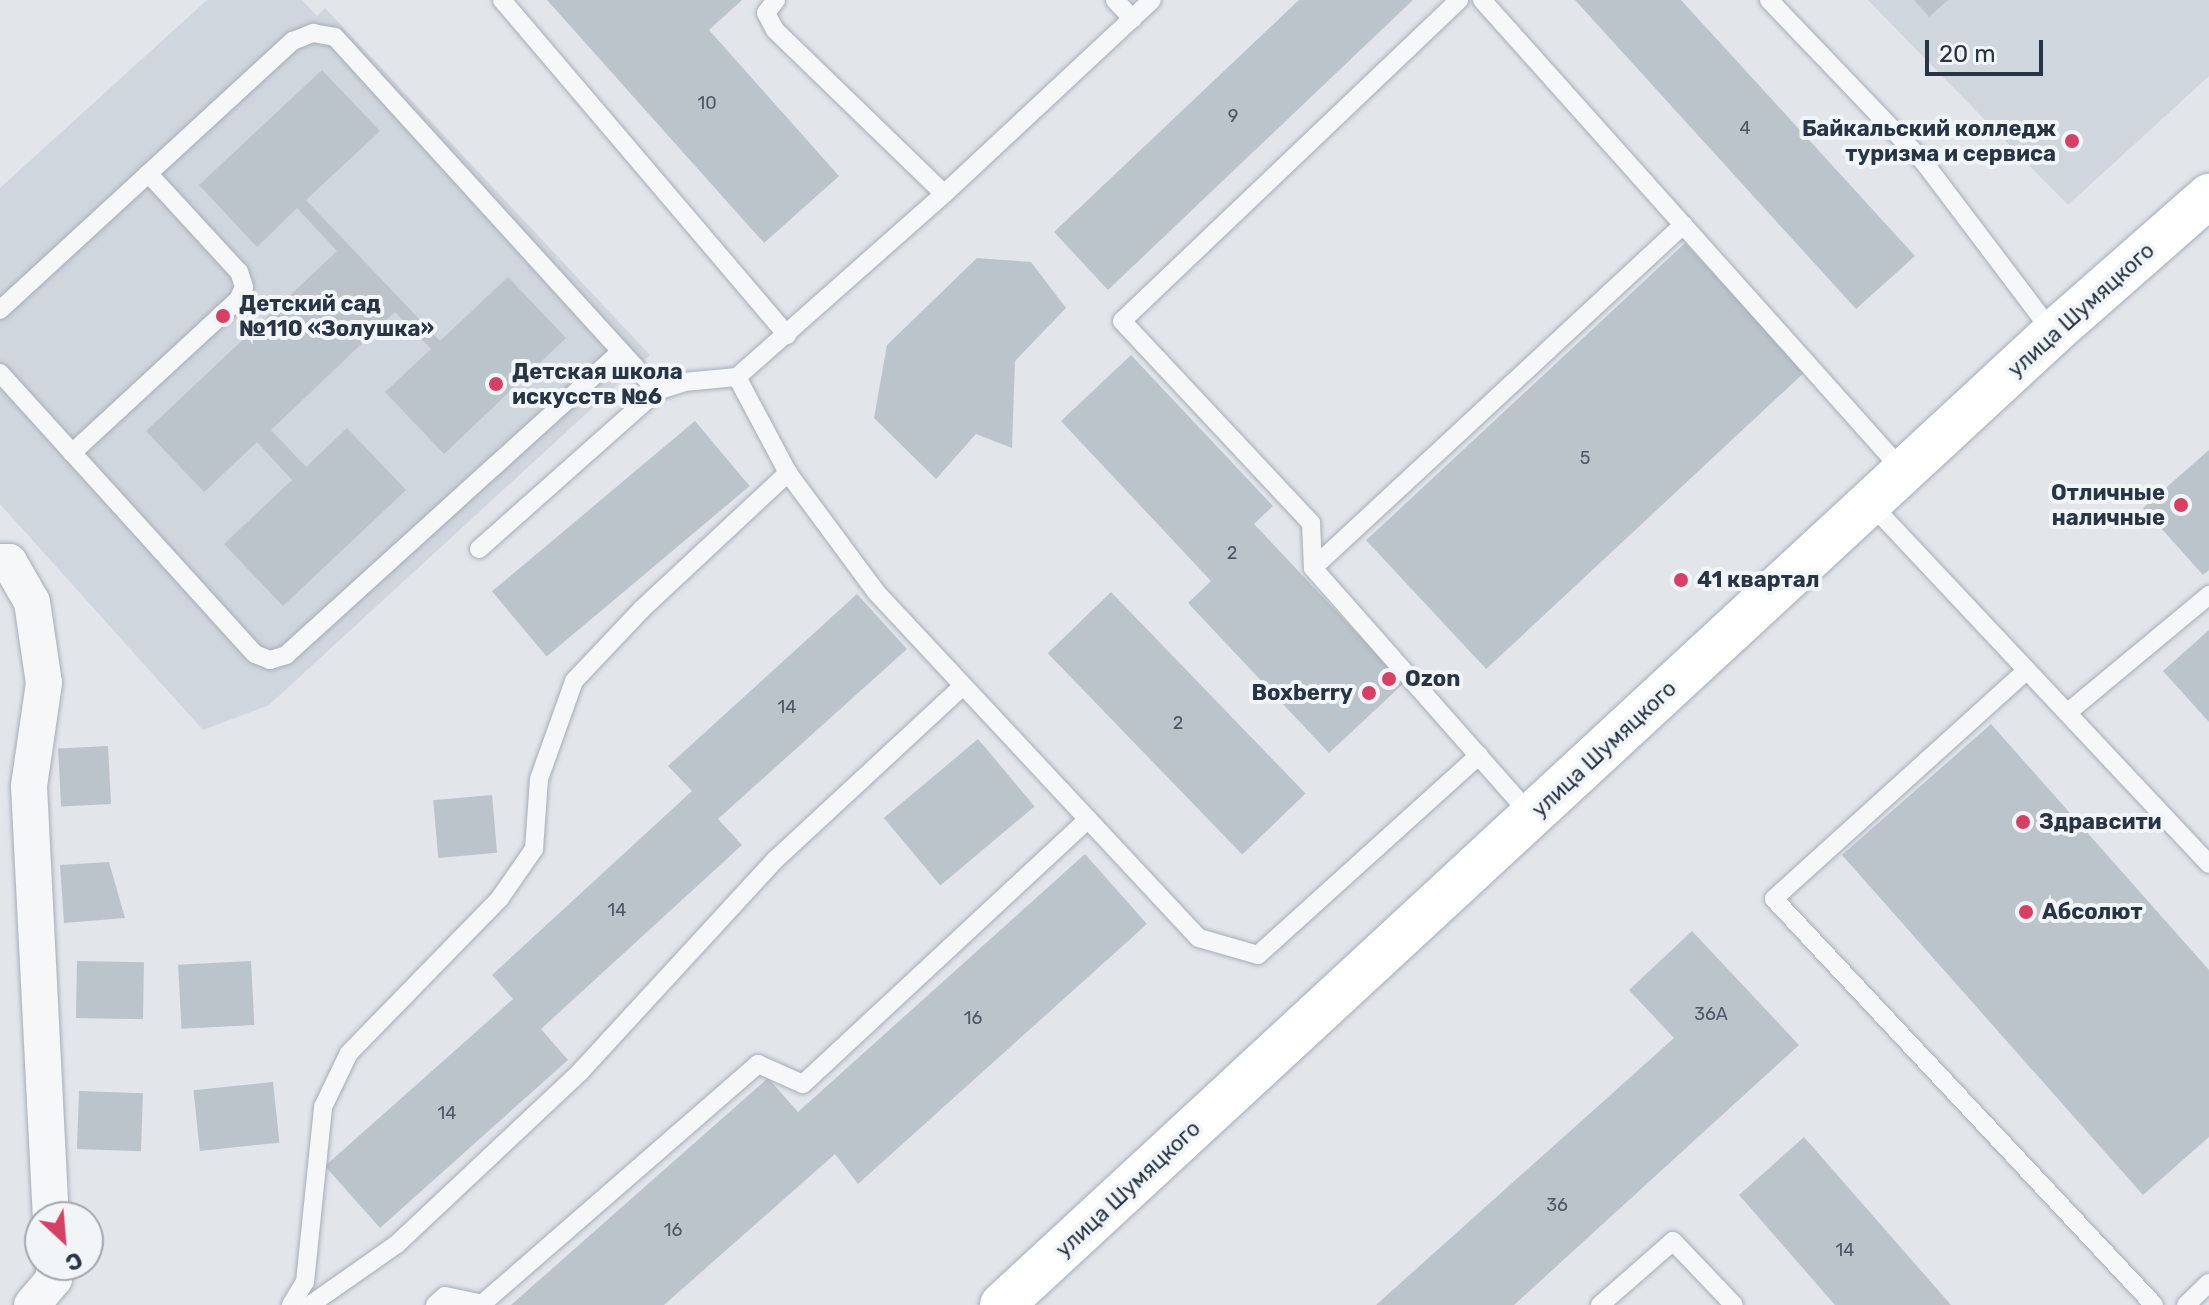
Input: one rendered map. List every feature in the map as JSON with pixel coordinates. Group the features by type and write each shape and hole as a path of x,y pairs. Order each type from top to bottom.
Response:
{"main road":[{"name":"улица Шумяцкого","path":"1002,1305 2053,333 2209,196"}],"street":[{"path":"0,562 9,562 32,602 44,683 29,786 50,1201"},
{"path":"32,1305 52,1281"}],"lane":[{"path":"502,0 787,335"},
{"path":"776,0 766,13 775,30 944,194"},
{"path":"1115,0 1133,19"},
{"path":"479,549 657,391 684,382 737,377 944,194 1152,0"},
{"path":"1459,0 1122,321 1311,523 1313,568 1531,815"},
{"path":"1482,0 1904,472"},
{"path":"1769,0 1923,161 2053,333"},
{"path":"0,310 293,41 313,33 335,37 657,391"},
{"path":"72,453 238,300 244,287 239,272 148,173"},
{"path":"1313,568 1683,225"},
{"path":"0,373 255,654 270,660 286,655 621,351"},
{"path":"737,377 788,473 876,592 1199,938 1258,955 1479,755"},
{"path":"291,1305 305,1282 323,1107 349,1053 500,898 534,849 539,779 574,681 642,609 788,473"},
{"path":"1870,503 2209,864"},
{"path":"2067,713 2209,595"},
{"path":"2027,670 1774,899 2154,1305"},
{"path":"310,1305 397,1244 580,1072 775,860 963,686"},
{"path":"435,1305 445,1296 482,1304 758,1064 803,1084 1088,819"},
{"path":"1600,1305 1673,1241 1734,1305"},
{"path":"2186,1305 2209,1283"}],"shaded area":[{"name":"Детский сад №110 «Золушка»","path":"207,0 302,0 317,16 325,8 650,355 269,705 203,730 0,504 0,188"},
{"name":"Байкальский колледж туризма и сервиса","path":"1868,0 2209,0 2209,76 2068,205"}],"building":[{"path":"547,0 742,0 709,30 839,176 764,243"},
{"path":"1299,0 1413,0 1108,290 1054,232"},
{"path":"1575,0 1681,0 1915,256 1856,309"},
{"path":"1914,0 1948,0 1929,17"},
{"path":"322,70 380,131 306,200 440,341 508,277 566,338 444,454 385,392 431,349 395,312 271,430 306,467 347,428 406,490 283,606 224,544 292,480 257,442 204,492 146,431 337,251 297,208 257,247 199,185"},
{"path":"1685,243 1805,372 1486,669 1366,540"},
{"path":"977,258 1031,262 1066,308 1015,361 1012,448 976,434 936,479 874,418 887,345"},
{"path":"1131,355 1273,506 1254,524 1404,683 1329,753 1188,603 1211,581 1061,421"},
{"path":"695,421 750,486 547,656 492,591"},
{"path":"2209,450 2209,570 2203,575 2143,508"},
{"path":"1111,592 1306,793 1242,855 1048,653"},
{"path":"857,594 907,649 718,819 742,845 541,1029 568,1060 380,1228 325,1166 513,999 492,975 692,791 668,766"},
{"path":"2209,630 2209,722 2163,671"},
{"name":"Абсолют","path":"1991,724 2209,970 2209,1137 2143,1195 1842,855"},
{"path":"978,739 1035,806 940,885 884,818"},
{"path":"108,746 111,804 61,807 58,749"},
{"path":"492,795 497,853 438,858 433,800"},
{"path":"1085,854 1147,924 858,1184 835,1154 664,1305 511,1305 768,1078 798,1112"},
{"path":"109,862 125,918 64,923 60,865"},
{"path":"1692,931 1799,1045 1514,1305 1376,1305 1674,1038 1629,990"},
{"path":"77,961 144,962 143,1019 76,1018"},
{"path":"251,961 254,1025 181,1029 178,965"},
{"path":"273,1082 279,1143 200,1151 193,1090"},
{"path":"79,1091 143,1093 141,1151 77,1149"},
{"path":"1804,1137 1951,1305 1835,1305 1739,1195"}],"place":[{"name":"Байкальский колледж туризма и сервиса","path":"2072,141"},
{"name":"Детский сад №110 «Золушка»","path":"223,316"},
{"name":"Детская школа искусств №6","path":"496,384"},
{"name":"Отличные наличные","path":"2181,505"},
{"name":"41 квартал","path":"1681,580"},
{"name":"Ozon","path":"1389,679"},
{"name":"Boxberry","path":"1369,693"},
{"name":"Здравсити","path":"2023,822"},
{"name":"Абсолют","path":"2026,912"}]}
